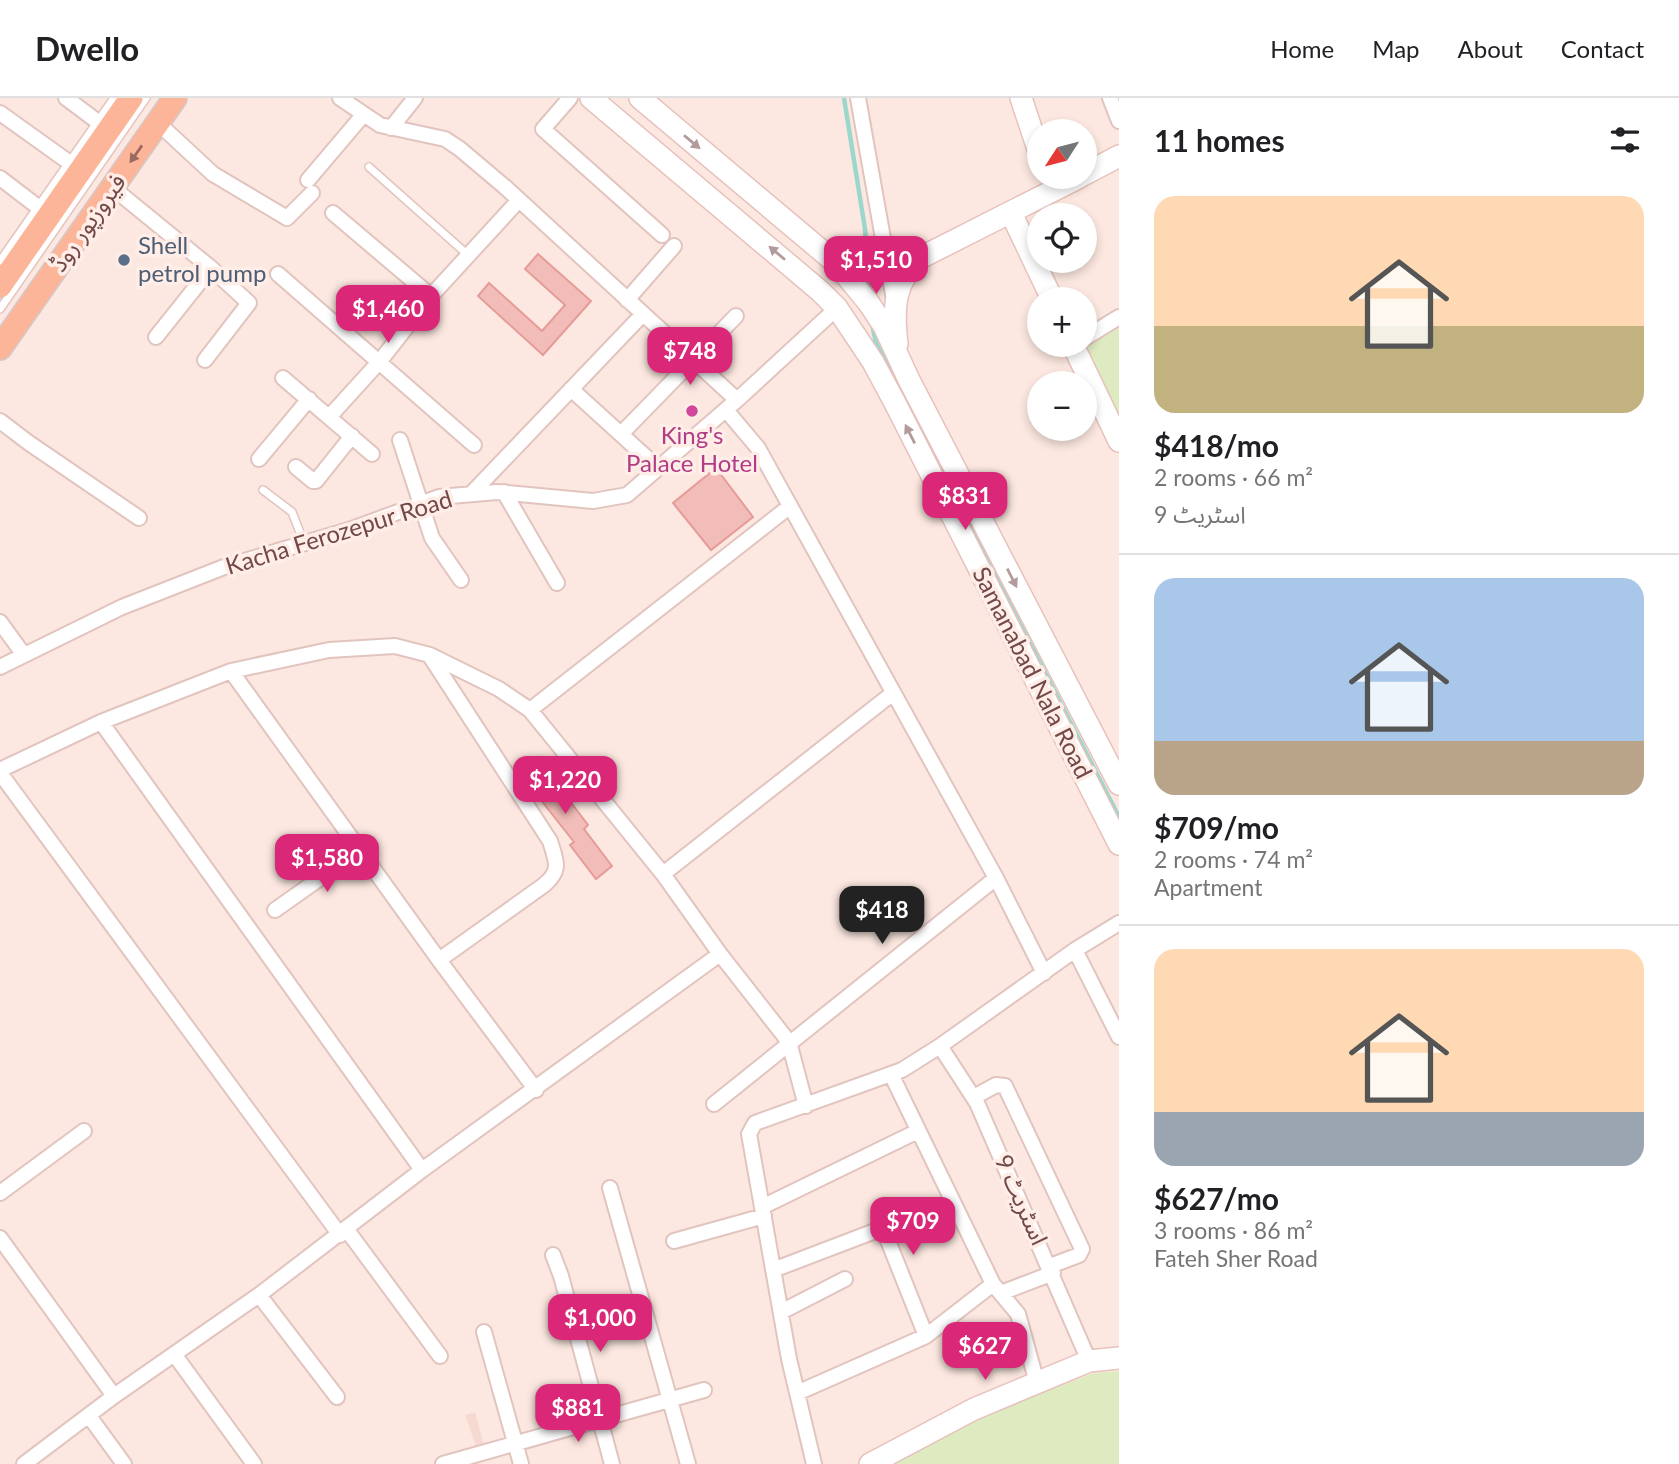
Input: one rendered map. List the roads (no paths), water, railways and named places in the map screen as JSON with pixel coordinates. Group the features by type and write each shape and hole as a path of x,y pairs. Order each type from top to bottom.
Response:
{"main road":[{"name":"فیروزپور روڈ","path":"0,286 131,98"},
{"name":"فیروزپور روڈ","path":"0,348 175,98"},
{"name":"Samanabad Nala Road","path":"591,98 796,268 837,309 873,362 1119,844"},
{"path":"640,98 835,263 868,302 884,326 1119,784"},
{"path":"1021,98 1028,119"},
{"path":"1097,168 1119,156"},
{"path":"835,263 889,264 922,257 1011,213 1042,189"},
{"path":"1011,213 1046,287"},
{"path":"899,359 895,307 903,277 922,257"},
{"path":"1079,357 1119,441"},
{"path":"870,1464 974,1409 1090,1361 1119,1358"}],"street":[{"path":"66,98 98,122"},
{"path":"340,98 391,128 422,132 445,139 460,149 737,400"},
{"path":"391,128 415,98"},
{"path":"570,98 542,129 662,235"},
{"path":"858,98 895,307"},
{"path":"1110,98 1119,121"},
{"path":"0,113 70,163"},
{"path":"158,123 213,174 287,218 364,114"},
{"path":"0,178 38,207"},
{"path":"113,188 211,268 249,303 205,360"},
{"path":"330,416 380,361 431,296 519,200"},
{"path":"333,213 431,296"},
{"path":"627,300 674,246"},
{"path":"156,337 211,268"},
{"path":"278,274 474,444"},
{"name":"Kacha Ferozepur Road","path":"0,667 121,607 224,568 349,530 439,497 504,492 593,501 626,495 726,410 837,309"},
{"path":"471,494 643,314"},
{"path":"621,434 736,316"},
{"path":"1097,331 1119,317"},
{"path":"283,378 372,454"},
{"path":"571,389 658,468"},
{"path":"259,458 309,399"},
{"path":"726,410 758,448 996,878 1044,973"},
{"path":"0,421 139,518"},
{"path":"296,467 316,481 352,436"},
{"path":"400,440 432,538 460,580"},
{"path":"504,492 557,583"},
{"path":"530,710 789,507"},
{"path":"0,622 24,655"},
{"path":"440,1356 343,1232 0,771 101,722 231,671 329,650 395,646 429,655 499,689 530,710 663,874 720,954 789,1042 806,1106"},
{"path":"429,655 550,841 557,864 554,877 439,960"},
{"path":"231,671 536,1090"},
{"path":"663,874 893,693"},
{"path":"101,722 422,1170"},
{"path":"275,910 360,850"},
{"path":"714,1104 996,878"},
{"path":"814,1464 781,1312 749,1134 755,1123 902,1070 1075,950 1119,923"},
{"path":"1075,950 1119,1037"},
{"path":"24,1464 114,1396 259,1295 422,1170 536,1090 720,954"},
{"name":"اسٹریٹ 9","path":"940,1046 974,1097 1090,1361"},
{"path":"891,1074 997,1289 1018,1314 1037,1383"},
{"path":"797,1393 926,1336 997,1289 1052,1270 1079,1255 1082,1249 1005,1086 996,1086 974,1097"},
{"path":"0,1193 84,1131"},
{"path":"674,1241 763,1212 918,1131"},
{"path":"610,1188 688,1464"},
{"path":"773,1270 883,1228 926,1336"},
{"path":"0,1238 114,1396"},
{"path":"553,1255 612,1464"},
{"path":"781,1312 845,1279"},
{"path":"259,1295 337,1396"},
{"path":"484,1332 521,1464"},
{"path":"174,1354 254,1464"},
{"path":"443,1464 704,1390"},
{"path":"89,1416 124,1464"}],"lane":[{"path":"0,261 114,98"},
{"path":"0,309 146,98"},
{"path":"369,167 468,255"},
{"path":"263,490 292,512 304,544"}],"waterway":[{"path":"844,98 867,256"},
{"path":"868,269 870,291"},
{"path":"872,324 876,343 1119,817"}],"place":[{"name":"Shell petrol pump","path":"124,260"},
{"name":"King's Palace Hotel","path":"692,411"}]}
